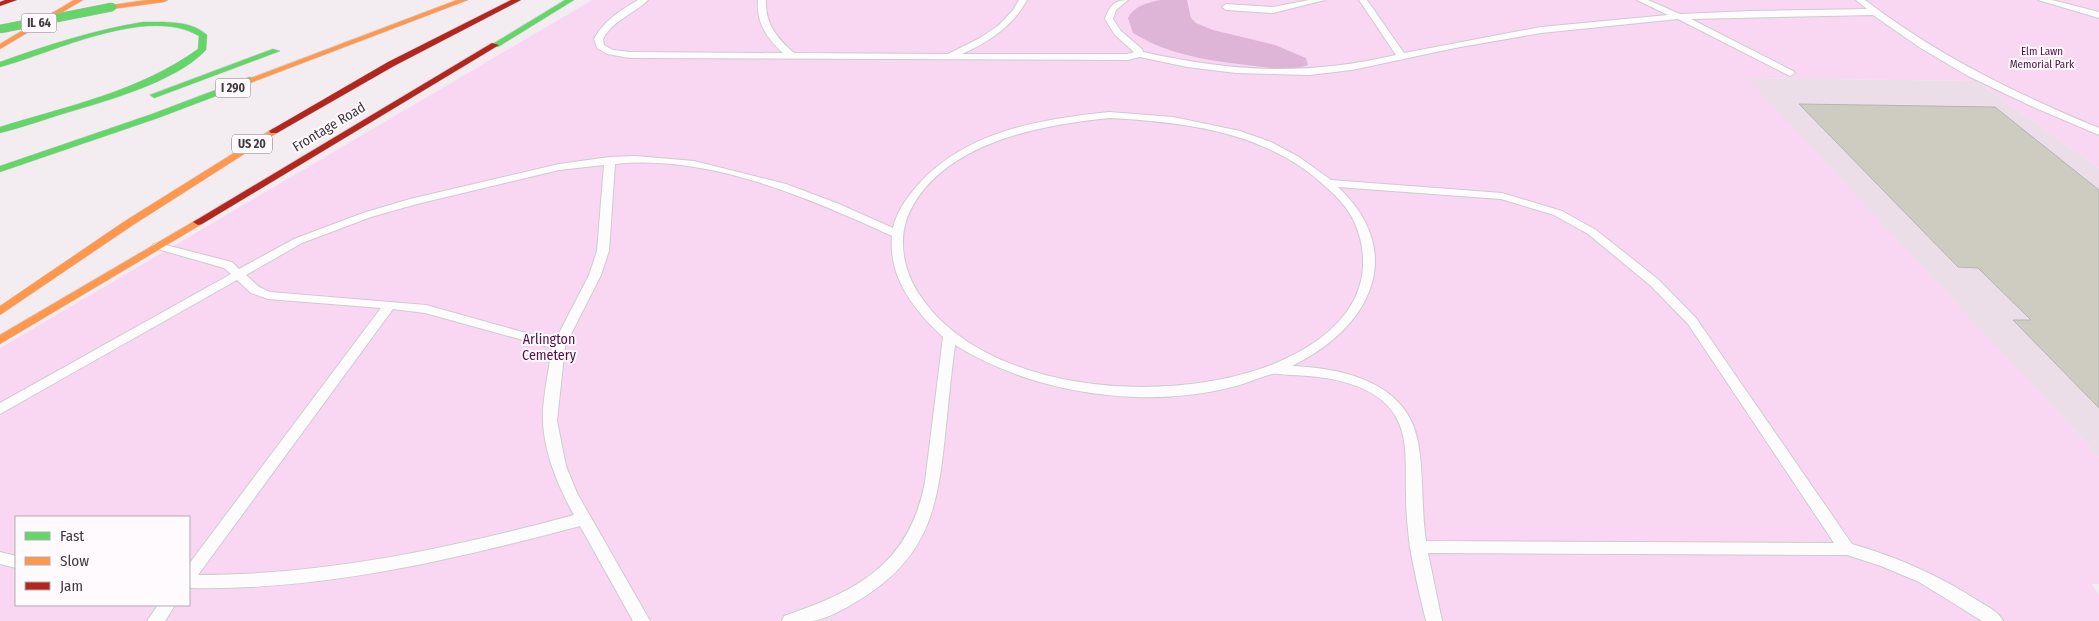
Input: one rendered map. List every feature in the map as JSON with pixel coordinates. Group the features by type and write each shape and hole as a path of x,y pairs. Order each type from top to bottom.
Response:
{"main road":[{"path":"0,4 12,0"},
{"name":"IL 64","path":"0,47 79,0"},
{"path":"0,29 112,7 164,0"},
{"name":"I 290","path":"0,169 173,110 464,0"},
{"name":"US 20","path":"0,312 180,189 279,127 393,63 517,0"},
{"name":"Frontage Road","path":"0,340 570,0"},
{"name":"IL 64","path":"0,29 34,9"},
{"path":"0,65 78,39 137,26 189,27 203,35 204,41 202,49 192,59 153,79 0,130"},
{"name":"I 290","path":"141,99 287,48"}],"lane":[{"path":"644,0 604,27 599,38 599,43 603,48 609,52 630,55 1127,57 1139,54 1198,66 1279,73 1334,70 1538,30 1676,16 1763,12 1876,12"},
{"path":"762,0 763,23 775,41 792,56"},
{"path":"948,56 990,36 1003,27 1012,19 1023,0"},
{"path":"1124,0 1112,10 1109,19 1118,33 1136,48 1139,54"},
{"path":"1226,7 1273,10 1321,0"},
{"path":"1363,0 1401,56"},
{"path":"1641,0 1790,72"},
{"path":"1860,0 1944,59 2044,108 2099,132"},
{"path":"2042,0 2099,15"},
{"path":"1109,115 1156,117 1197,123 1233,132 1267,144 1301,161 1331,183 1353,208 1367,237 1371,267 1363,296 1345,323 1316,348 1274,370 1224,385 1167,392 1107,391 1053,382 1005,366 950,336 934,322 912,295 899,268 895,248 896,234 905,209 923,184 945,164 974,146 1013,130 1061,119 1109,115"},
{"path":"0,409 298,241 367,215 508,177 610,160 652,159 719,169 804,194 896,234"},
{"path":"610,160 606,229 602,251 595,275 568,325 560,346 550,421 552,440 561,473 583,519 642,621"},
{"path":"1331,183 1502,196 1558,212 1592,232 1649,278 1692,321 1847,550"},
{"path":"158,246 228,265 255,290 268,295 390,305 454,316 560,346"},
{"path":"190,575 390,305"},
{"path":"790,621 807,617 868,587 889,571 906,550 918,529 927,506 933,479 950,336"},
{"path":"1274,370 1311,372 1351,380 1378,391 1404,418 1412,443 1418,547 1434,621"},
{"path":"190,582 249,582 330,574 474,548 583,519"},
{"path":"1418,547 1847,550 1893,563 1924,578 1995,621"},
{"path":"0,558 15,562"},
{"path":"155,621 166,606"}],"shaded area":[{"path":"1161,0 1187,0 1191,18 1196,23 1213,30 1275,45 1306,58 1308,65 1281,69 1207,59 1176,52 1147,41 1133,33 1128,18 1134,10 1142,5"},
{"path":"1746,78 1976,81 2099,168 2099,457"}],"green space":[{"name":"Arlington Cemetery","path":"592,0 2099,0 2099,168 1976,81 1747,78 2099,457 2099,584 2092,584 2099,595 2099,621 0,621 0,348"}],"building":[{"path":"1799,104 1995,107 2099,190 2099,408 2013,320 2031,320 1978,268 1958,267"}],"traffic: fast":[{"path":"495,45 570,0"},
{"path":"0,29 112,7"},
{"path":"0,65 66,42 118,28 166,24 193,29 203,35 202,50 183,64 159,77 106,98 0,130"},
{"path":"154,95 276,51"},
{"path":"0,169 155,116 250,80"}],"traffic: slow":[{"path":"0,47 79,0"},
{"path":"112,7 164,0"},
{"path":"250,80 464,0"},
{"path":"0,311 129,223 274,131"},
{"path":"0,340 198,222"}],"traffic: jam":[{"path":"0,4 13,0"},
{"path":"274,131 391,64 517,0"},
{"path":"198,222 495,45"}],"park label":[{"name":"Elm Lawn Memorial Park","path":"2042,57"}]}
